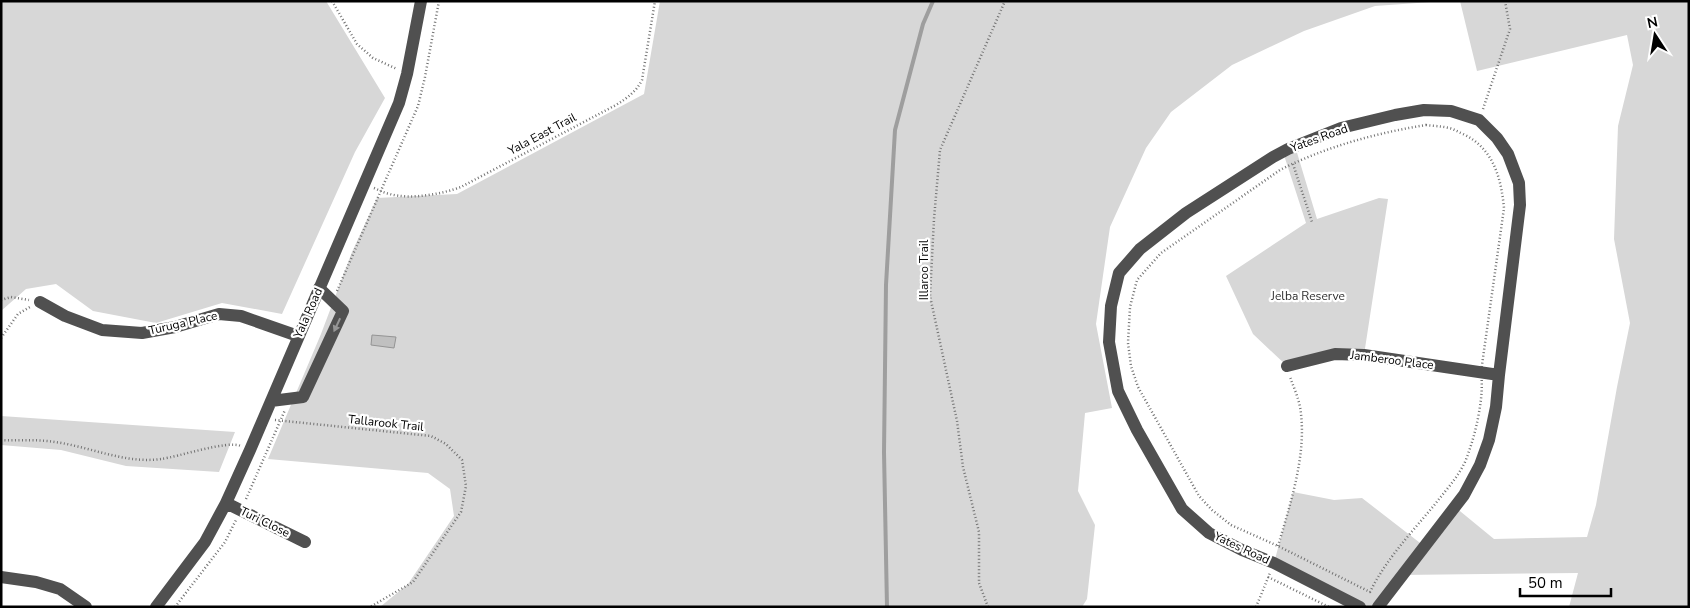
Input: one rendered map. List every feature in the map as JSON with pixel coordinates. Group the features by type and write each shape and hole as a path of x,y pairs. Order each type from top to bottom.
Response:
{"street":[{"name":"Yala Road","path":"156,607 205,542 226,503 250,450 399,103 407,74 421,1"},
{"name":"Yates Road","path":"1360,607 1274,563 1242,550 1209,533 1182,509 1118,391 1108,342 1111,306 1119,273 1140,249 1186,213 1273,157 1341,128 1424,110 1452,111 1479,120 1497,138 1508,154 1518,183 1520,206 1496,407 1489,440 1480,465 1464,495 1378,607"},
{"path":"271,401 303,397 343,311 320,288"},
{"name":"Turuga Place","path":"40,302 65,316 102,330 142,333 175,327 219,314 241,316 298,336"},
{"name":"Jamberoo Place","path":"1287,366 1335,354 1364,355 1499,375"},
{"name":"Turi Close","path":"226,503 304,542"},
{"path":"1,577 36,582 60,589 86,607"}],"path":[{"path":"332,1 357,44 372,58 407,74"},
{"name":"Yala East Trail","path":"364,184 390,194 412,197 462,187 616,105 630,96 642,80 655,1"},
{"name":"Illaroo Trail","path":"988,607 979,583 979,532 963,467 957,421 930,296 940,150 1005,1"},
{"path":"1479,120 1510,29 1505,1"},
{"path":"1288,149 1312,222"},
{"path":"1,300 10,297 40,302"},
{"path":"1,338 18,314 40,302"},
{"path":"1256,607 1274,563 1293,492 1303,435 1301,411 1287,366"},
{"name":"Tallarook Trail","path":"263,419 431,436 446,444 462,460 466,486 461,512 413,582 370,607"},
{"path":"1,440 54,442 132,460 162,459 236,444 264,457"},
{"path":"1268,578 1328,607"}],"green space":[{"path":"1,1 326,1 385,98 355,152 282,314 222,303 156,323 93,311 56,284 26,289 1,311"},
{"path":"660,1 1445,1 1375,6 1304,31 1232,65 1171,112 1146,148 1110,227 1096,324 1112,408 1085,413 1078,491 1095,525 1087,599 1082,607 380,607 408,584 454,516 450,489 428,473 268,459 321,334 352,252 377,198 457,194 644,94"},
{"path":"1460,1 1689,1 1689,607 1569,607 1578,573 1401,575 1378,607 1360,607 1274,563 1293,492 1334,500 1362,498 1424,546 1455,507 1494,539 1587,537 1596,505 1630,323 1614,239 1618,126 1633,65 1627,35 1477,71"},
{"name":"Jelba Reserve","path":"1295,146 1317,219 1379,198 1388,199 1364,355 1287,366 1253,334 1226,276 1306,223 1283,152"},
{"path":"1,416 235,432 219,472 126,466 61,450 1,445"}],"building":[{"path":"372,335 396,337 394,348 371,345"}],"waterway":[{"path":"887,607 884,452 886,285 895,130 923,24 933,1"}]}
